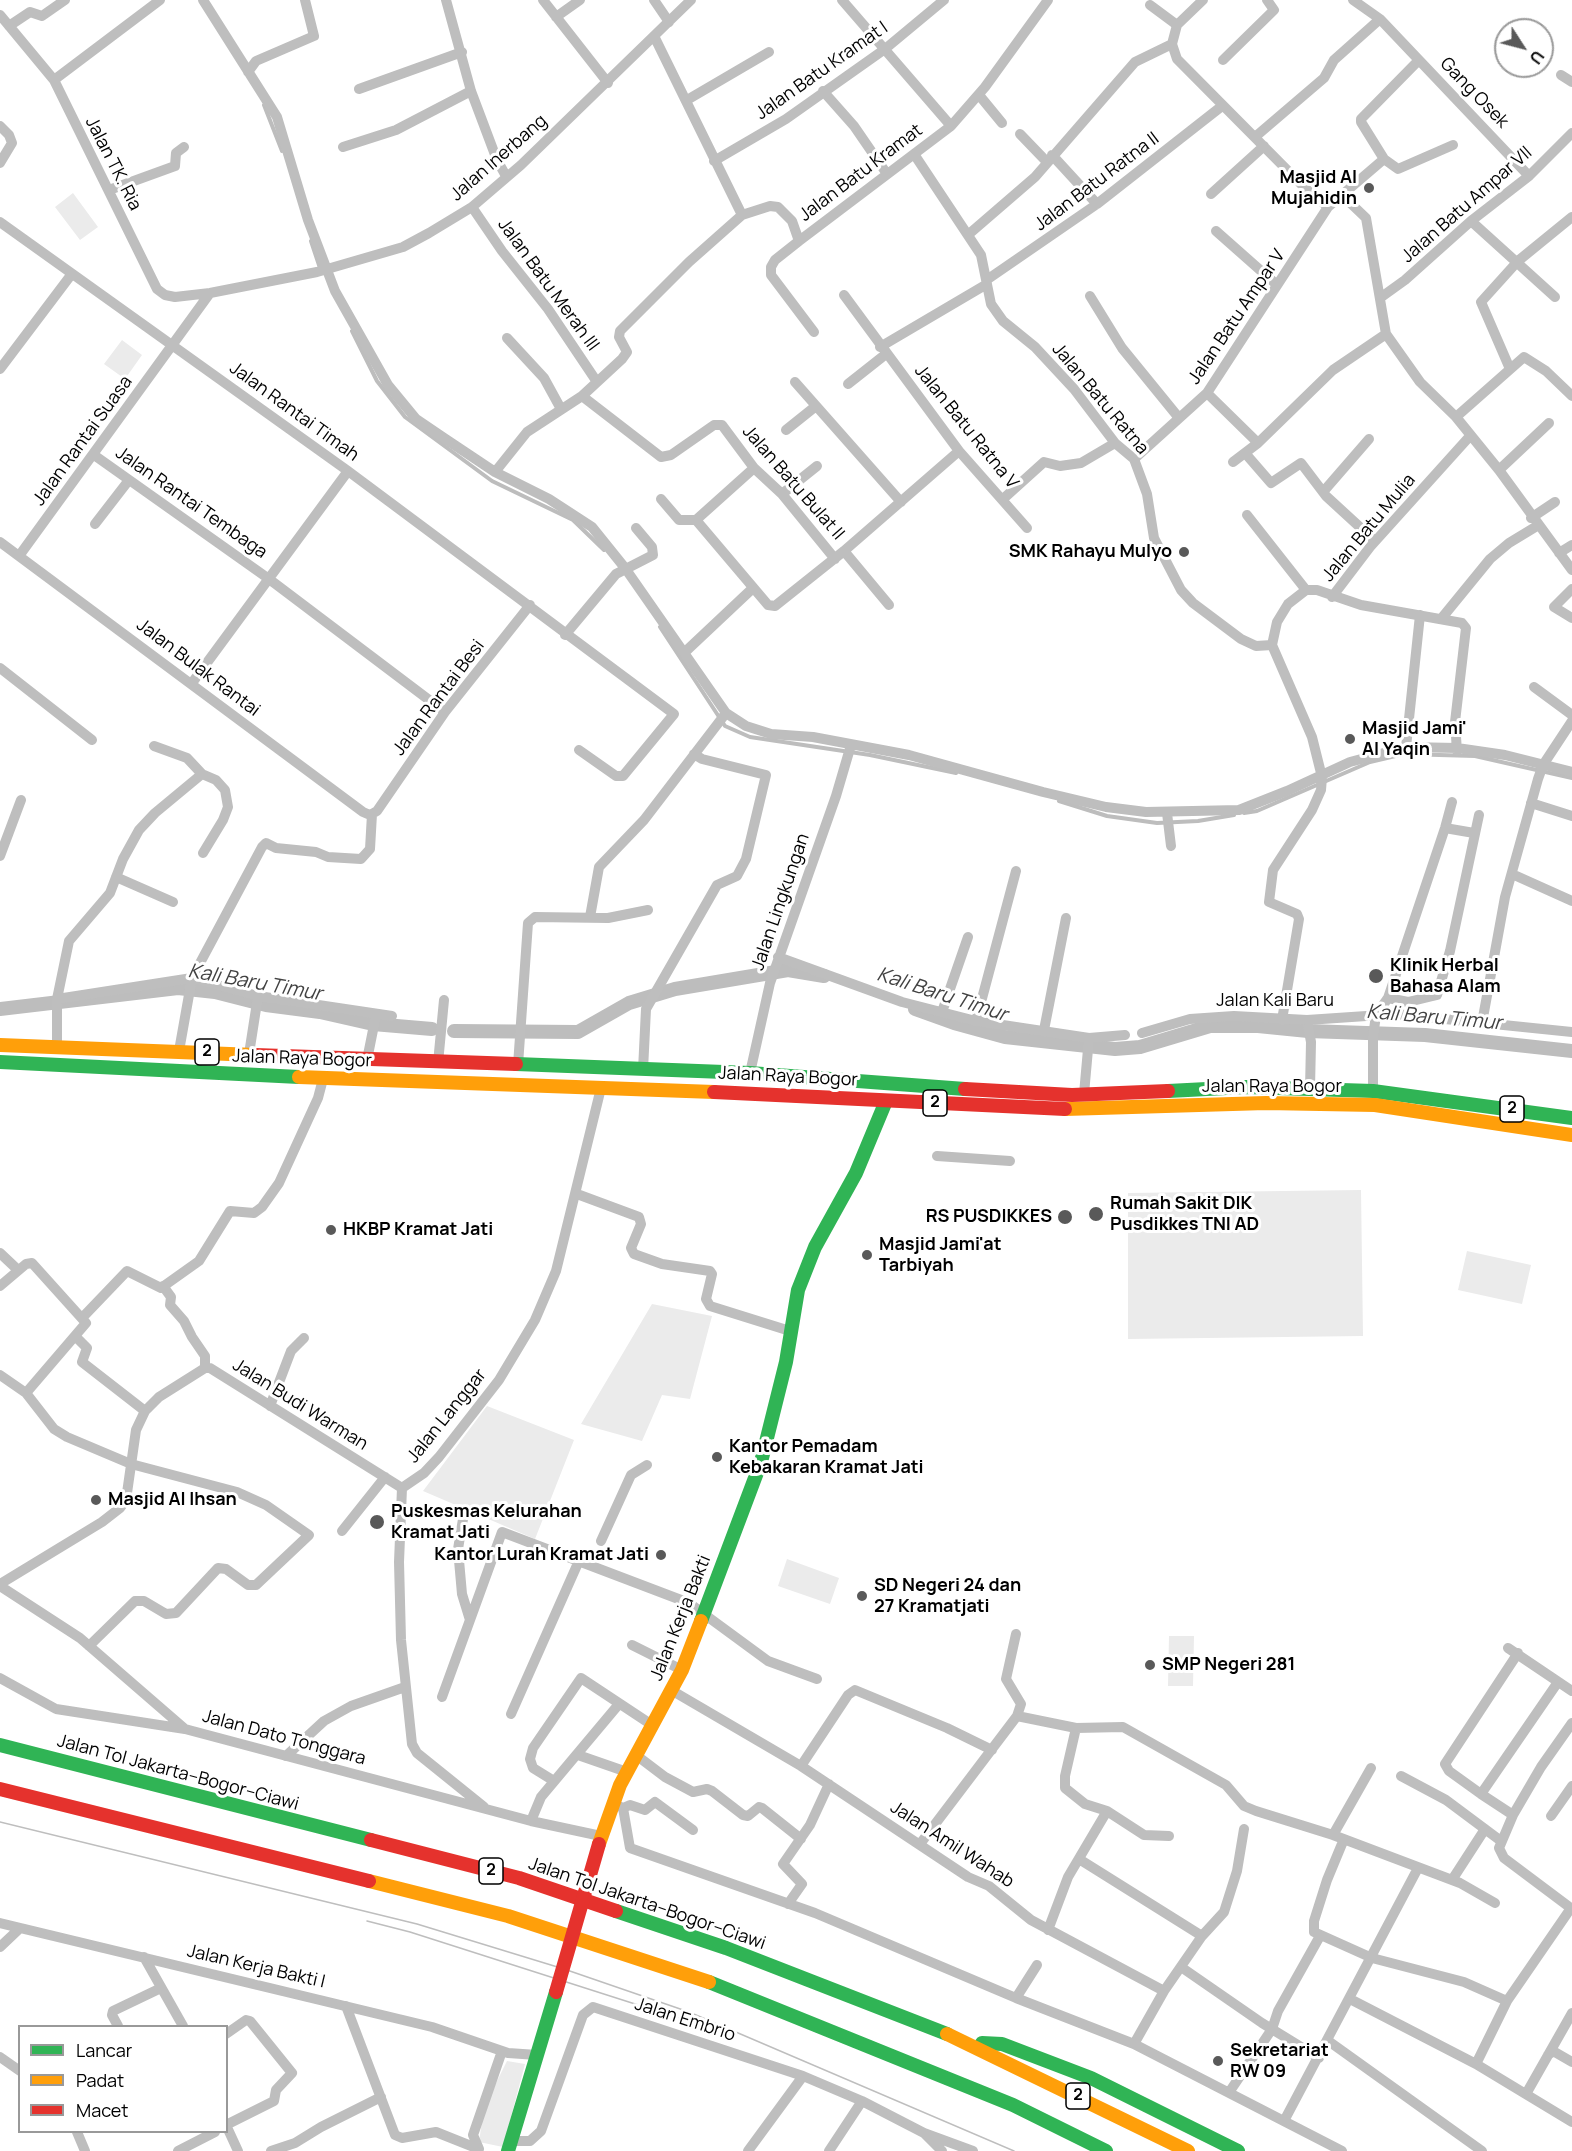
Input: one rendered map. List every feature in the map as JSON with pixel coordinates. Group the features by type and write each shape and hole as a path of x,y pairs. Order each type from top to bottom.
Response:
{"main road":[{"name":"Jalan Raya Bogor","path":"0,1045 413,1062 518,1062 644,1070 750,1073 1015,1093 1084,1094 1246,1087 1373,1091 1572,1118"},
{"name":"Jalan Raya Bogor","path":"0,1062 323,1079 450,1081 1078,1110 1245,1103 1374,1106 1572,1134"},
{"path":"413,1062 413,1080"},
{"path":"444,1063 450,1081"},
{"name":"Jalan Kerja Bakti","path":"509,2146 600,1840 617,1806 627,1772 682,1670 762,1462 786,1362 798,1290 815,1247 856,1173 886,1101 888,1084"},
{"path":"1245,1103 1246,1087"},
{"path":"1013,1107 1015,1093"},
{"name":"Jalan Tol Jakarta–Bogor–Ciawi","path":"0,1745 519,1878 726,1948 968,2042 1188,2151"},
{"name":"2","path":"0,1790 508,1916 580,1938 710,1982 854,2038 1013,2104 1107,2151"},
{"path":"968,2042 1002,2044 1091,2078 1238,2151"}],"street":[{"path":"9,26 30,12 42,16 66,0"},
{"path":"54,80 160,0"},
{"path":"248,72 256,61 314,36 305,0"},
{"path":"446,0 471,91 487,135 506,176"},
{"path":"543,0 608,83"},
{"path":"556,17 580,0"},
{"path":"654,0 669,22"},
{"name":"Jalan Inerbang","path":"210,293 322,271 414,242 472,207 608,83 691,0"},
{"path":"842,0 951,126"},
{"name":"Jalan Batu Kramat I","path":"714,161 786,119 885,49 944,0"},
{"name":"Jalan Batu Kramat","path":"742,215 771,206 778,207 789,217 799,241 951,126 979,95 1047,0"},
{"path":"1203,0 1177,25 1172,44 1177,59 1305,188 1328,207"},
{"path":"1223,60 1274,10 1268,0"},
{"name":"Gang Osek","path":"1353,0 1366,4 1462,102 1529,176"},
{"path":"208,2 277,117 322,271 387,385 406,409 495,472 549,499 583,520 685,652 726,713 761,732 813,737 849,749 909,755 1106,807 1168,818 1239,810 1377,753 1406,747 1457,750 1543,764 1572,772"},
{"path":"1150,5 1177,25"},
{"name":"Jalan TK. Ria","path":"0,15 54,80 141,260 159,292 175,297 210,293"},
{"path":"1255,137 1324,78 1334,60 1380,19"},
{"path":"495,472 527,432 582,396 627,352 619,337 620,331 689,262 742,215 655,38"},
{"path":"969,234 1027,185 1135,62 1172,44"},
{"path":"359,89 462,52"},
{"path":"687,100 769,52"},
{"path":"1419,60 1361,118 1361,123 1384,159 1398,169 1453,145"},
{"path":"1562,75 1572,82"},
{"path":"343,147 396,130 471,91"},
{"path":"824,92 854,126 887,174"},
{"path":"979,95 1002,123"},
{"name":"Jalan Batu Ratna II","path":"987,282 1096,204 1222,106"},
{"path":"0,126 9,135 12,143 0,163"},
{"name":"Jalan Batu Ampar VII","path":"1380,298 1405,280 1471,221 1529,176 1572,133"},
{"path":"1020,134 1049,158 1096,204"},
{"path":"1211,194 1264,146"},
{"path":"109,190 175,166 176,153 184,147"},
{"name":"Jalan Batu Ratna","path":"914,154 981,255 991,304 1003,321 1035,347 1074,389 1115,443 1134,459 1147,494 1154,538 1181,590 1193,603 1241,639 1256,646 1272,645"},
{"name":"Jalan Batu Ampar V","path":"1134,459 1207,393 1328,207 1384,159"},
{"path":"1343,196 1366,218 1386,334 1420,382 1456,417 1498,470 1534,522 1572,570"},
{"name":"Jalan Batu Merah III","path":"472,207 502,251 548,309 597,382"},
{"path":"1510,369 1481,306 1483,299 1518,261 1572,217"},
{"path":"1471,221 1518,261 1555,297"},
{"name":"Jalan Rantai Timah","path":"0,222 348,471 674,714 623,776 616,776 579,750"},
{"path":"1216,231 1277,285"},
{"path":"799,241 775,260 771,267 771,275 814,332"},
{"path":"0,369 71,275"},
{"path":"848,384 883,351 987,282"},
{"path":"173,344 210,293"},
{"name":"Jalan Batu Ratna V","path":"844,295 883,351 959,451 1027,528"},
{"path":"1090,297 1122,348 1179,418"},
{"path":"1233,462 1257,443 1333,370 1386,334"},
{"path":"507,338 544,378 561,410"},
{"name":"Jalan Rantai Suasa","path":"20,556 173,344"},
{"path":"1456,417 1510,369 1527,357 1546,371 1572,396"},
{"path":"795,382 901,502"},
{"path":"1207,393 1257,443"},
{"name":"Jalan Batu Bulat II","path":"582,396 635,440 666,457 719,424 754,468 889,604"},
{"path":"786,430 816,406"},
{"path":"1498,470 1549,423"},
{"name":"Jalan Batu Mulia","path":"1272,645 1277,622 1288,604 1306,590 1317,590 1332,597 1375,541 1470,435"},
{"path":"1323,492 1369,439"},
{"path":"1003,499 1044,462 1060,466 1081,463 1115,443"},
{"path":"696,520 768,605 775,606 840,555 959,451"},
{"path":"1245,453 1271,483 1301,463 1323,492 1375,541"},
{"name":"Jalan Rantai Tembaga","path":"94,455 269,579 446,712"},
{"path":"782,494 817,466"},
{"path":"661,499 679,520 696,520 754,468"},
{"name":"Jalan Rantai Tembaga","path":"192,683 348,471"},
{"path":"95,524 129,480"},
{"path":"1441,619 1490,559 1555,502"},
{"path":"1247,515 1306,590"},
{"path":"565,634 622,570 653,555 654,551 636,528"},
{"name":"Jalan Bulak Rantai","path":"0,542 363,812 374,813"},
{"path":"1559,553 1572,545"},
{"path":"685,652 753,588"},
{"path":"1572,589 1554,608 1572,618"},
{"path":"1332,597 1462,623 1466,628 1455,722 1457,750"},
{"name":"Jalan Rantai Besi","path":"374,813 446,712 530,605"},
{"path":"1406,747 1420,615"},
{"path":"1272,645 1312,737 1322,776 1321,790 1273,870 1269,902 1297,914 1299,919 1282,1020"},
{"path":"0,668 92,740"},
{"path":"1534,687 1572,715"},
{"path":"590,917 598,867 633,833 726,713"},
{"path":"1482,1023 1505,897 1538,779 1543,764 1572,721"},
{"path":"154,746 187,759 202,774 216,780 221,785 228,807 223,820 203,853"},
{"name":"Jalan Lingkungan","path":"750,1073 771,978 836,796 849,749"},
{"path":"644,1070 646,1009 717,885 737,876 746,859 766,775 702,759 694,754"},
{"path":"57,1047 57,1005 69,941 105,902 123,860 145,822 202,774"},
{"path":"0,856 21,800"},
{"path":"1373,1091 1375,1017 1388,998 1452,802"},
{"path":"1531,803 1572,816"},
{"path":"179,1051 192,980 266,843 276,848 316,852 328,857 361,859 370,849 374,813"},
{"path":"1388,998 1408,1002 1437,995 1450,951 1479,815"},
{"path":"1168,818 1171,846"},
{"path":"1445,828 1474,833"},
{"path":"976,1021 1016,871"},
{"path":"1512,873 1572,901"},
{"path":"116,877 173,902"},
{"path":"518,1062 528,923 535,916 608,918 648,910"},
{"path":"1044,1030 1066,918"},
{"path":"942,1012 968,938"},
{"path":"778,958 902,1002 976,1021 1089,1038 1125,1035"},
{"path":"57,1005 192,980 257,1000 392,1016"},
{"path":"249,1054 257,1000"},
{"path":"444,1000 444,1063"},
{"path":"367,1060 376,1015"},
{"name":"Jalan Kali Baru","path":"1142,1033 1190,1019 1234,1016 1282,1020 1435,1016 1572,1032"},
{"path":"1307,1020 1310,1089"},
{"path":"1084,1094 1089,1038"},
{"path":"161,1287 199,1261 230,1211 254,1213 262,1207 283,1175 318,1098 323,1079"},
{"name":"Jalan Langgar","path":"489,1810 414,1749 405,1687 399,1562 402,1488 424,1473 439,1456 499,1380 535,1320 556,1270 577,1194 601,1088"},
{"path":"937,1156 1010,1161"},
{"path":"577,1194 639,1217 641,1224 631,1248 634,1254 662,1264 710,1271 712,1274 706,1299 710,1306 790,1331"},
{"path":"0,1253 18,1270"},
{"path":"0,1286 28,1263 35,1264 86,1323 26,1393"},
{"path":"82,1317 127,1271 161,1287 171,1297 170,1305 184,1321 205,1356 205,1368"},
{"path":"75,1336 87,1348 82,1362 145,1411"},
{"path":"270,1406 291,1351 304,1338"},
{"name":"Jalan Budi Warman","path":"0,1585 102,1522 120,1508 126,1500 130,1485 136,1430 145,1411 159,1397 205,1368 210,1368 402,1488"},
{"path":"0,1375 26,1393 61,1434 131,1464 237,1492 266,1505 308,1533 309,1537 256,1585 248,1585 226,1569 219,1568 176,1613 166,1614 144,1601 135,1601 89,1646"},
{"path":"601,1540 631,1475 647,1465"},
{"path":"342,1532 385,1477"},
{"path":"463,1519 458,1549 462,1594 470,1620"},
{"path":"442,1697 502,1532 578,1563 689,1603 704,1611 732,1636 768,1661 817,1679"},
{"path":"511,1714 578,1563"},
{"name":"Jalan Dato Tonggara","path":"0,1585 50,1616 89,1646 185,1729 600,1840"},
{"path":"920,1844 1017,1716 1020,1704 1006,1679 1016,1634"},
{"path":"632,1645 682,1670"},
{"path":"1513,1815 1449,1771 1445,1764 1513,1650 1572,1691"},
{"path":"0,1678 56,1709 185,1729"},
{"path":"554,1781 533,1768 531,1759 533,1748 581,1678 652,1725"},
{"path":"1481,1794 1558,1682"},
{"path":"286,1756 324,1721 351,1706 405,1687"},
{"name":"Jalan Amil Wahab","path":"671,1690 801,1766 968,1877 990,1886 1031,1920 1164,1991"},
{"path":"801,1766 848,1695 855,1690 947,1728 992,1750"},
{"path":"531,1821 541,1797 619,1704"},
{"path":"1017,1716 1076,1728 1123,1726 1226,1785 1244,1806 1333,1835 1452,1880 1475,1890 1495,1903"},
{"path":"1476,2064 1507,2001 1572,1908 1504,1858 1499,1848 1513,1815 1541,1767 1572,1723"},
{"path":"1076,1728 1065,1776 1065,1788 1085,1804 1107,1811 1144,1835 1169,1836"},
{"path":"578,1755 627,1772"},
{"path":"636,1755 665,1777 693,1792 707,1789 712,1791 743,1815 748,1816 759,1807 762,1808 801,1839"},
{"path":"1333,1835 1371,1768"},
{"path":"1401,1776 1446,1800 1501,1841"},
{"path":"788,1904 802,1884 783,1864 801,1839 829,1784"},
{"path":"1551,1816 1572,1786"},
{"path":"693,1830 655,1802 645,1810 630,1805 617,1806 630,1848 788,1904 1134,2044 1230,2091 1342,2151"},
{"path":"1048,1930 1068,1877 1107,1811"},
{"path":"1134,2044 1164,1991 1202,1936 1224,1912 1230,1897 1244,1829"},
{"path":"1452,1880 1485,1829"},
{"path":"1344,1839 1314,1922 1314,1932 1372,1958 1464,1982 1507,2001"},
{"path":"1078,1859 1202,1936"},
{"path":"1284,2121 1320,2058 1327,2040 1418,1868"},
{"name":"Jalan Kerja Bakti I","path":"0,1923 432,2026 502,2051 537,2055"},
{"path":"0,1947 20,1928"},
{"path":"1230,2091 1272,2029 1278,2011 1320,1936"},
{"path":"144,1957 182,2025"},
{"path":"1016,1998 1037,1965"},
{"path":"1181,1967 1272,2029 1320,2058"},
{"path":"117,2025 113,2020 113,2011 161,1988"},
{"path":"1350,1999 1476,2064 1572,2122"},
{"path":"346,2006 398,2137 436,2132 479,2150"},
{"name":"Jalan Embrio","path":"509,2146 530,2141 541,2131 583,2015 593,2007 802,2076 862,2101 924,2133"},
{"path":"1526,2094 1572,2013"},
{"path":"228,2033 246,2020 250,2021 292,2073 276,2090 274,2101 228,2124"},
{"path":"1327,2040 1392,2084 1482,2151"},
{"path":"479,2150 473,2135 502,2051"},
{"path":"1547,2056 1553,2051 1572,2062"},
{"path":"0,2057 18,2070"},
{"path":"748,2151 802,2076"},
{"path":"271,2151 295,2143 321,2127 381,2097"},
{"path":"829,2151 862,2101"},
{"path":"228,2129 238,2151"},
{"path":"78,2133 85,2151"},
{"path":"178,2151 212,2133"},
{"path":"924,2133 942,2151"},
{"path":"924,2133 973,2151"}],"shaded area":[{"path":"73,193 98,227 80,240 55,207"},
{"path":"122,340 142,355 125,379 104,364"},
{"path":"1361,1190 1363,1336 1128,1339 1128,1193"},
{"path":"1467,1251 1531,1265 1522,1304 1458,1290"},
{"path":"652,1304 712,1316 690,1399 662,1395 642,1441 581,1424"},
{"path":"487,1406 574,1440 535,1539 423,1491"},
{"path":"787,1559 839,1578 830,1604 778,1586"},
{"path":"1169,1636 1194,1636 1193,1686 1168,1686"},
{"path":"507,2061 525,2064 503,2147 479,2142 484,2107"}],"waterway":[{"path":"264,105 282,151"},
{"path":"311,241 320,268"},
{"path":"352,331 377,381 405,417 492,481 573,520 604,550"},
{"path":"660,627 725,726 750,737 870,755 956,773"},
{"path":"1244,813 1257,811 1370,762 1404,754 1475,756 1572,778"},
{"path":"1059,801 1107,816 1157,823 1198,821 1234,815"},
{"name":"Kali Baru Timur","path":"454,1031 578,1032 629,1003 675,989 788,970 824,976"},
{"name":"Kali Baru Timur","path":"0,1009 178,988 215,992 266,1005 320,1012 373,1024 432,1029"},
{"name":"Kali Baru Timur","path":"915,1009 1005,1037 1115,1049 1140,1047 1210,1026 1258,1026 1308,1031 1425,1035 1572,1051"}],"tram line":[{"path":"0,1822 417,1924 564,1969 689,2012 1014,2151"},
{"path":"367,1921 410,1932 682,2019"}],"traffic: fast":[{"path":"0,1062 299,1077"},
{"path":"516,1064 750,1073 965,1089"},
{"path":"1168,1091 1246,1087 1373,1091 1572,1118"},
{"path":"701,1621 761,1462 786,1362 798,1290 815,1247 856,1173 886,1101"},
{"path":"0,1745 371,1840"},
{"path":"616,1911 726,1948 947,2034"},
{"path":"709,1982 1013,2105 1106,2151"},
{"path":"508,2151 556,1992"},
{"path":"982,2043 1002,2044 1091,2078 1238,2151"}],"traffic: slow":[{"path":"0,1045 255,1055"},
{"path":"299,1077 714,1092"},
{"path":"1065,1109 1266,1103 1375,1105 1572,1135"},
{"path":"599,1844 620,1785 682,1670 701,1621"},
{"path":"369,1881 508,1916 709,1982"},
{"path":"947,2034 1188,2151"}],"traffic: jam":[{"path":"255,1055 516,1064"},
{"path":"965,1089 1072,1095 1168,1091"},
{"path":"714,1092 1065,1109"},
{"path":"0,1789 369,1881"},
{"path":"371,1840 519,1878 616,1911"},
{"path":"556,1992 599,1844"}],"place":[{"name":"Masjid Al Mujahidin","path":"1369,188"},
{"name":"SMK Rahayu Mulyo","path":"1184,552"},
{"name":"Masjid Jami' Al Yaqin","path":"1350,739"},
{"name":"Klinik Herbal Bahasa Alam","path":"1376,976"},
{"name":"Rumah Sakit DIK Pusdikkes TNI AD","path":"1096,1214"},
{"name":"RS PUSDIKKES","path":"1065,1217"},
{"name":"HKBP Kramat Jati","path":"331,1230"},
{"name":"Masjid Jami'at Tarbiyah","path":"867,1255"},
{"name":"Kantor Pemadam Kebakaran Kramat Jati","path":"717,1457"},
{"name":"Masjid Al Ihsan","path":"96,1500"},
{"name":"Puskesmas Kelurahan Kramat Jati","path":"377,1522"},
{"name":"Kantor Lurah Kramat Jati","path":"661,1555"},
{"name":"SD Negeri 24 dan 27 Kramatjati","path":"862,1596"},
{"name":"SMP Negeri 281","path":"1150,1665"},
{"name":"Sekretariat RW 09","path":"1218,2061"}]}
